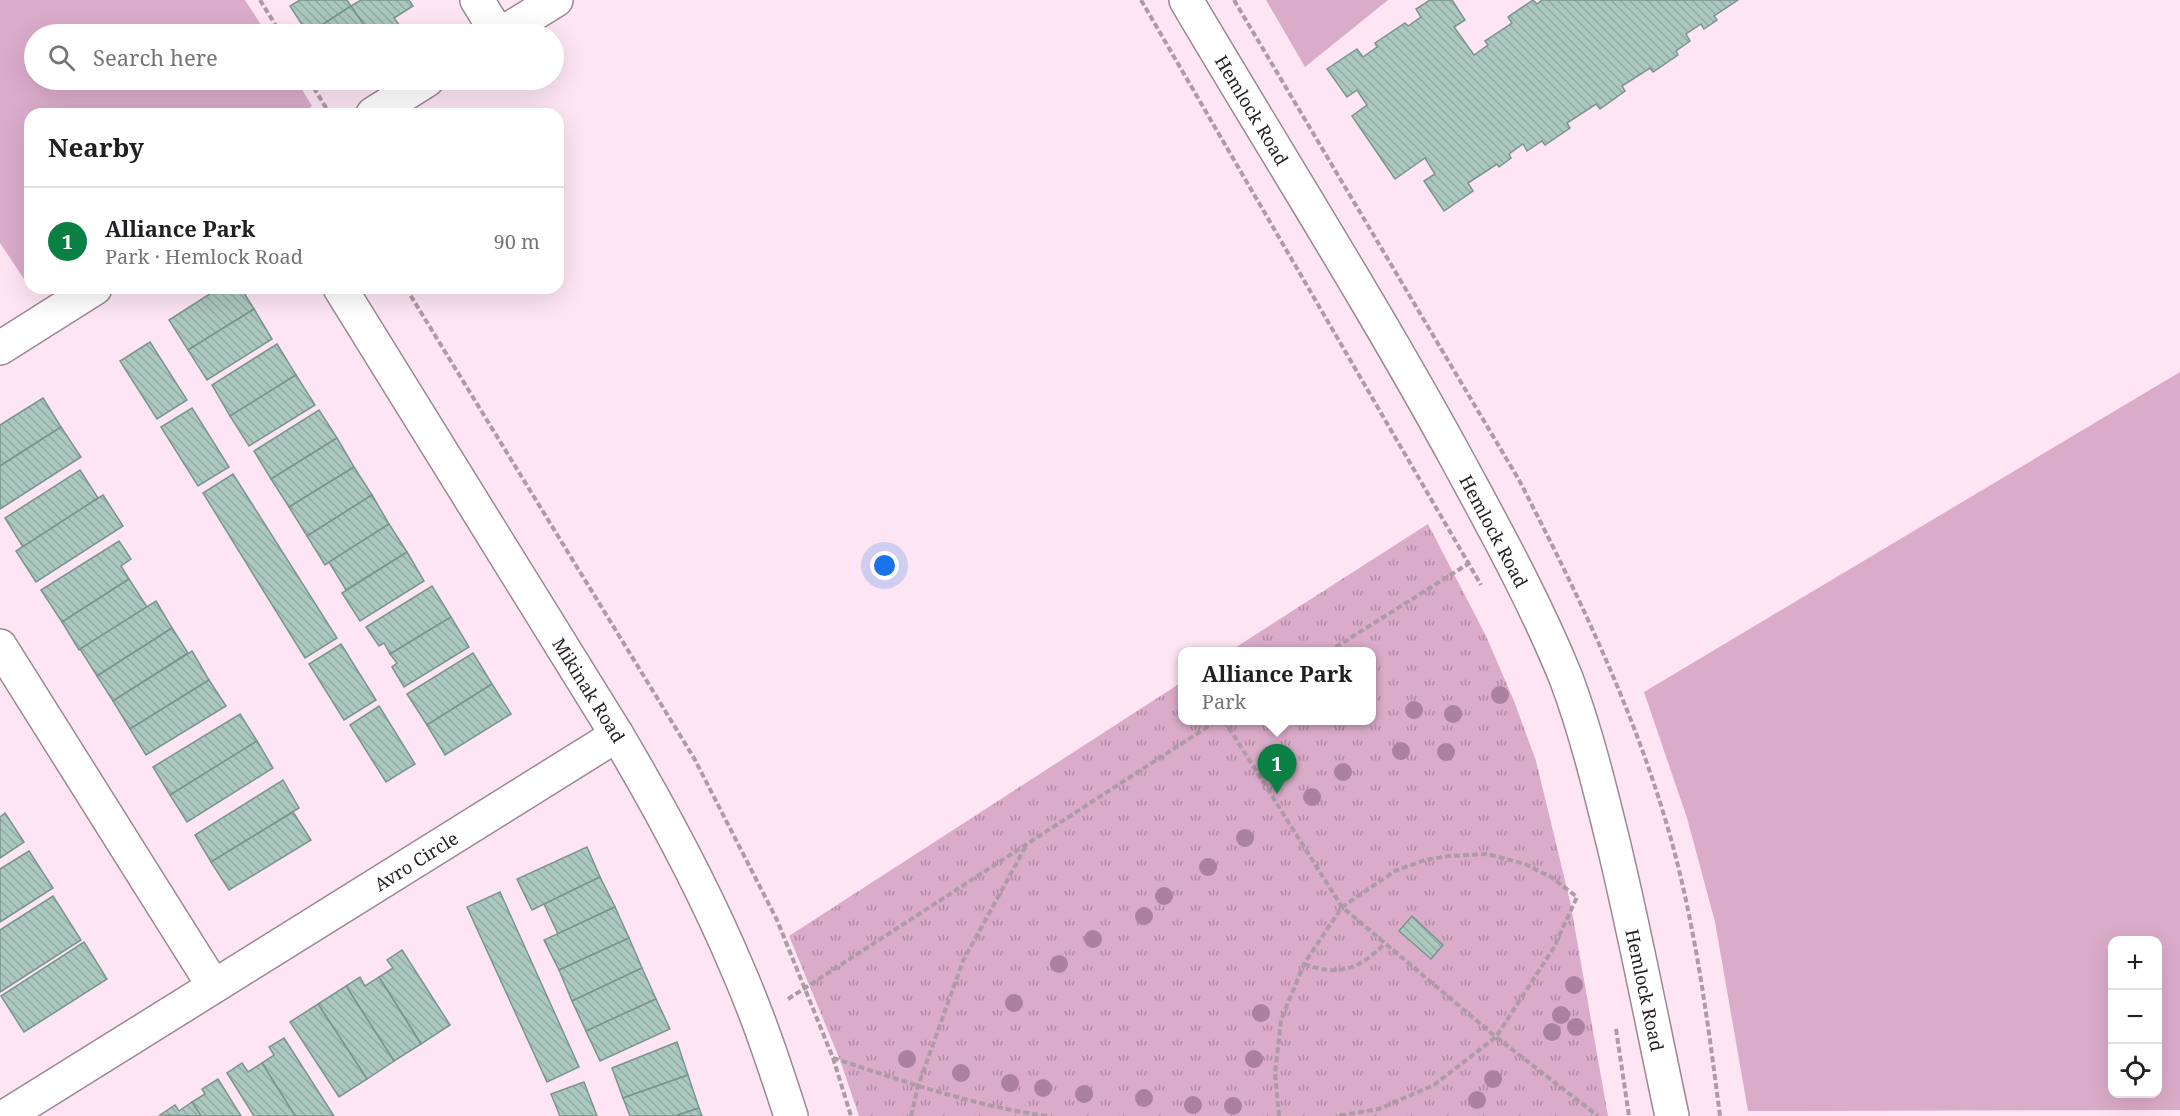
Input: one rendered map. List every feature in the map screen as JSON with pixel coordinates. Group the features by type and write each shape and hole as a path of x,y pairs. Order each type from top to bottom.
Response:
{"street":[{"path":"477,0 493,24"},
{"path":"516,24 556,0"},
{"name":"Hemlock Road","path":"1186,0 1388,337 1503,544 1550,642 1584,731 1604,802 1626,896 1671,1116"},
{"path":"382,108 412,90"},
{"path":"0,348 86,294"},
{"name":"Mikinak Road","path":"344,294 618,735 657,802 689,864 738,970 791,1116"},
{"path":"0,646 213,985"},
{"name":"Avro Circle","path":"6,1116 213,985 424,857 618,735"}],"path":[{"path":"260,0 275,24"},
{"path":"1141,0 1470,563 1486,595"},
{"path":"315,90 326,108"},
{"path":"410,294 694,758 772,910 832,1058 851,1116"},
{"path":"1334,647 1503,544"},
{"path":"757,1018 1210,725"},
{"path":"1227,725 1342,907 1383,944 1496,1037 1598,1116"},
{"path":"911,1116 918,1086 963,961 1028,843"},
{"path":"1279,1116 1275,1073 1281,1020 1304,964 1342,907 1395,871 1425,860 1487,854 1525,864 1551,877 1577,897 1553,949 1496,1037 1434,1085 1379,1109 1336,1116"},
{"path":"1304,964 1328,970 1357,966 1369,960 1383,944"},
{"path":"1614,1018 1629,1116"},
{"path":"832,1058 918,1086 1022,1113 1047,1116"}],"green space":[{"path":"0,0 245,0 261,24 24,24 24,90 302,90 312,106 309,108 24,108 24,279 0,243"},
{"path":"1266,0 1388,0 1305,67"},
{"path":"2180,372 2180,1110 1748,1111 1715,922 1687,818 1644,692"},
{"path":"1428,524 1486,636 1514,701 1536,761 1570,901 1608,1116 859,1116 840,1060 789,936 1178,685 1178,725 1376,725 1376,647 1236,647"}],"building":[{"path":"300,0 347,0 351,6 323,24 302,24 290,6"},
{"path":"361,0 409,0 413,6 394,18 398,24 363,24 351,6"},
{"path":"1430,0 1452,0 1465,20 1454,27 1474,55 1488,45 1485,41 1512,23 1508,17 1533,0 1537,4 1542,0 1738,0 1714,16 1717,20 1704,29 1701,24 1686,34 1690,41 1676,51 1678,55 1653,72 1650,68 1622,86 1625,91 1600,109 1596,104 1567,123 1570,128 1545,145 1542,141 1527,151 1523,144 1509,154 1511,158 1499,167 1497,164 1468,183 1473,191 1444,211 1424,181 1435,174 1425,158 1395,179 1352,116 1367,105 1357,90 1347,97 1327,69 1357,49 1363,57 1377,47 1375,43 1405,23 1408,26 1421,17 1416,9"},
{"path":"351,6 363,24 323,24"},
{"path":"210,294 245,294 254,309 188,350 169,320"},
{"path":"254,309 272,339 207,380 188,350"},
{"path":"150,342 187,400 157,419 120,361"},
{"path":"277,344 296,375 230,416 212,385"},
{"path":"296,375 315,405 249,446 230,416"},
{"path":"43,398 61,427 0,466 0,425"},
{"path":"192,408 229,467 198,486 161,427"},
{"path":"319,410 337,438 271,479 254,451"},
{"path":"61,427 81,457 0,509 0,466"},
{"path":"337,438 354,467 289,507 271,479"},
{"path":"354,467 372,495 307,536 289,507"},
{"path":"80,470 98,498 23,547 5,518"},
{"path":"233,474 337,638 305,658 203,493"},
{"path":"103,495 123,526 36,582 16,551"},
{"path":"372,495 389,524 325,565 307,536"},
{"path":"389,524 407,552 346,590 329,562"},
{"path":"119,541 131,559 121,566 129,579 62,622 41,590"},
{"path":"407,552 424,581 360,621 342,593"},
{"path":"129,579 147,607 79,650 62,622"},
{"path":"432,586 451,617 390,654 384,643 379,646 366,627"},
{"path":"156,601 172,628 97,676 80,649"},
{"path":"451,617 469,647 404,687 392,667 397,663 390,654"},
{"path":"172,628 188,653 113,701 97,676"},
{"path":"341,644 376,700 344,720 309,664"},
{"path":"192,651 209,680 130,729 113,701"},
{"path":"473,653 492,684 427,725 407,694"},
{"path":"209,680 226,706 146,755 130,729"},
{"path":"492,684 511,714 445,755 427,725"},
{"path":"379,706 415,764 386,782 350,725"},
{"path":"240,714 257,741 170,795 153,767"},
{"path":"257,741 273,768 187,822 170,795"},
{"path":"283,780 299,808 211,862 195,835"},
{"path":"293,812 311,840 229,890 211,862"},
{"path":"5,813 24,842 0,858 0,817"},
{"path":"587,847 600,877 532,910 517,879"},
{"path":"29,851 53,888 0,922 0,869"},
{"path":"600,877 615,907 558,934 544,904"},
{"path":"500,892 579,1067 547,1082 467,907"},
{"path":"53,896 81,940 0,992 0,930"},
{"path":"615,907 629,938 559,970 544,940"},
{"path":"1412,916 1443,945 1431,959 1399,931"},
{"path":"629,938 642,968 572,1001 559,970"},
{"path":"84,942 107,979 24,1032 1,996"},
{"path":"402,950 450,1025 421,1044 379,977 393,968 387,960"},
{"path":"642,968 656,999 586,1031 572,1001"},
{"path":"360,977 365,986 379,977 421,1044 394,1061 346,986"},
{"path":"346,986 394,1061 367,1079 318,1004"},
{"path":"656,999 670,1029 600,1061 586,1031"},
{"path":"318,1004 367,1079 339,1097 290,1022"},
{"path":"284,1038 334,1116 295,1116 262,1063 274,1055 269,1047"},
{"path":"677,1042 688,1075 623,1098 612,1068"},
{"path":"242,1063 248,1072 262,1063 295,1116 254,1116 227,1073"},
{"path":"688,1075 699,1108 675,1116 630,1116 623,1098"},
{"path":"218,1079 241,1116 201,1116 192,1102 205,1094 202,1089"},
{"path":"584,1082 597,1116 560,1116 551,1094"},
{"path":"192,1102 201,1116 160,1115 175,1105 179,1111"},
{"path":"699,1108 702,1116 675,1116"}],"place":[{"name":"Alliance Park","path":"1277,794"}]}
